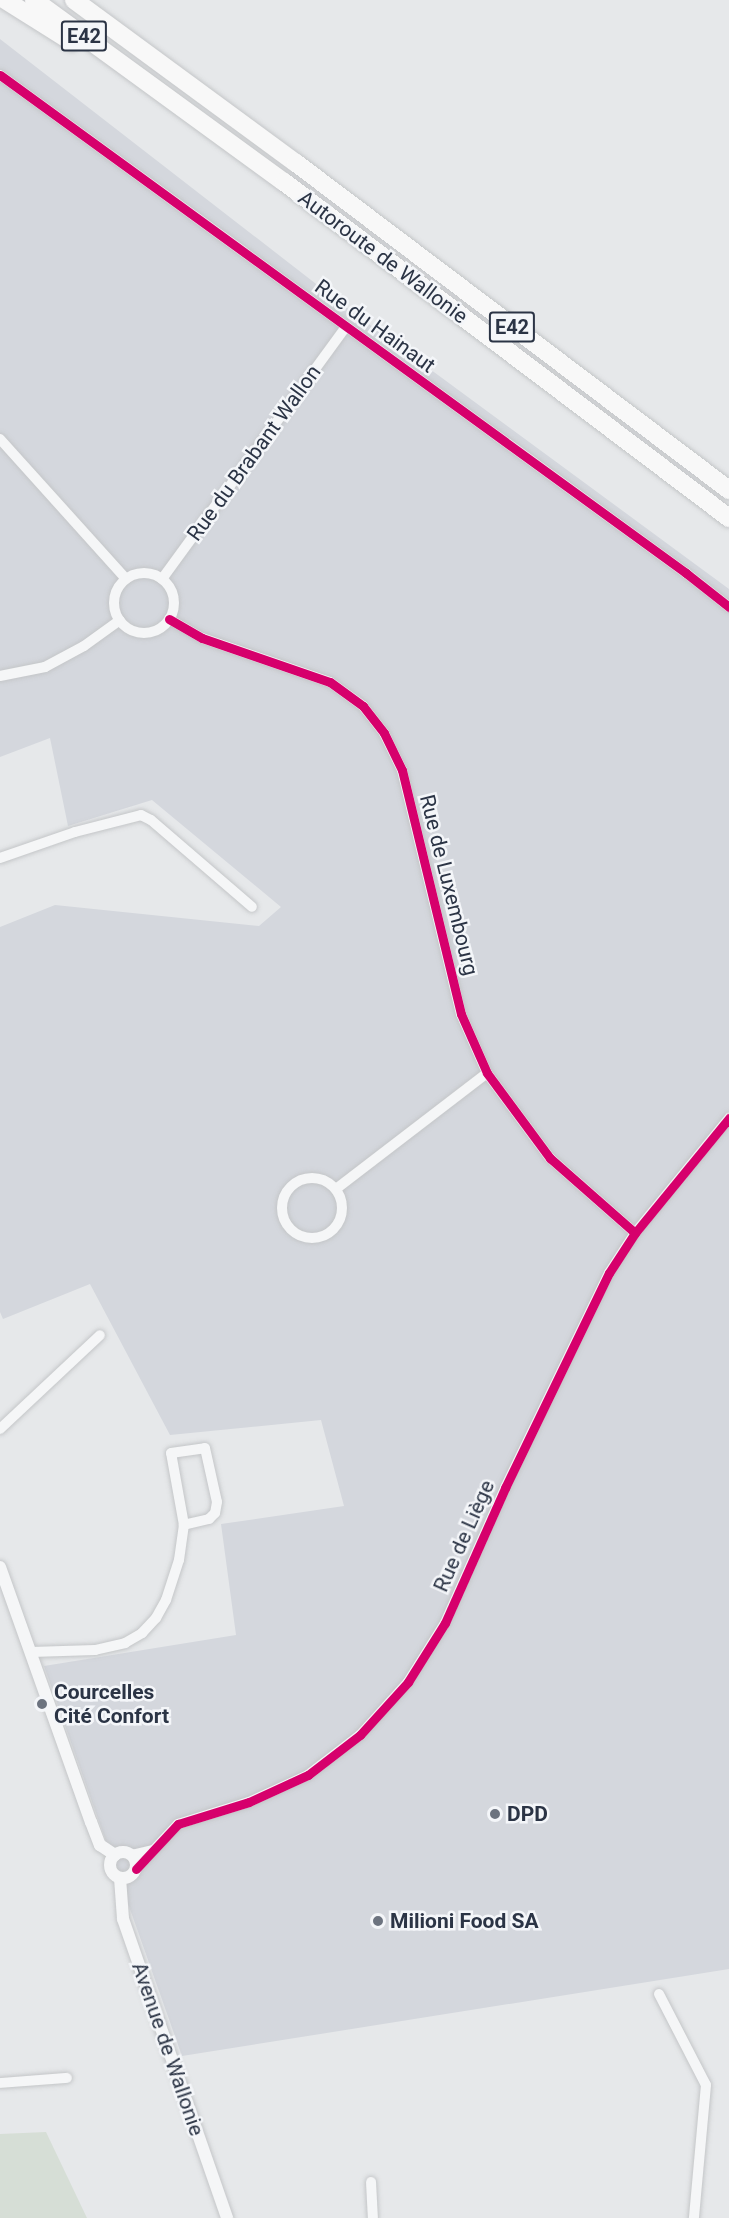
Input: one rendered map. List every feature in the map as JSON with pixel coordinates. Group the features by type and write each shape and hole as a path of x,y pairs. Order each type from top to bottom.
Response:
{"highway":[{"path":"5,0 106,63 134,72"},
{"name":"Autoroute de Wallonie","path":"34,0 284,182 729,519"},
{"name":"Autoroute de Wallonie","path":"74,0 729,490"},
{"path":"95,0 117,18 124,36"}],"street":[{"name":"Rue du Hainaut","path":"0,75 686,573 729,607"},
{"name":"Rue du Brabant Wallon","path":"162,579 346,327"},
{"path":"0,439 126,579"},
{"path":"144,573 162,579 173,593 173,611 169,619 163,626 145,632 127,627 120,620 115,603 116,594 126,579 144,573"},
{"name":"Rue de Luxembourg","path":"169,619 202,638 330,682 363,706 384,733 402,770 461,1014 486,1073 550,1158 635,1233"},
{"path":"0,676 45,667 84,646 120,620"},
{"path":"0,858 75,832 141,815 151,820 252,907"},
{"path":"336,1189 486,1073"},
{"name":"Rue de Liège","path":"136,1869 178,1824 249,1802 308,1775 360,1735 408,1682 445,1623 505,1488 609,1273 635,1233 729,1118"},
{"path":"309,1179 319,1179 336,1189 342,1205 342,1213 340,1221 329,1233 311,1238 302,1236 287,1223 283,1204 291,1187 309,1179"},
{"path":"0,1429 100,1335"},
{"path":"31,1652 95,1650 125,1643 142,1633 156,1618 166,1600 183,1541 184,1525 171,1454 205,1448 217,1502 215,1513 209,1520 184,1525"},
{"path":"0,1567 100,1845 116,1855"},
{"path":"131,1855 152,1850"},
{"path":"123,1852 131,1855 136,1861 136,1869 128,1878 120,1878 113,1873 110,1865 116,1855 123,1852"},
{"name":"Avenue de Wallonie","path":"120,1878 123,1919 227,2218"},
{"path":"659,1994 706,2085 694,2218"},
{"path":"0,2083 67,2078"},
{"path":"371,2182 373,2218"}],"shaded area":[{"path":"0,39 351,311 729,589 729,1969 182,2056 44,1666 236,1635 221,1524 344,1506 321,1420 170,1435 90,1284 3,1319 0,1312 0,927 55,905 259,926 281,907 152,800 68,826 50,738 0,757"},
{"path":"46,2132 87,2218 0,2218 0,2134"}],"cycle path":[{"path":"0,75 686,573 729,607"},
{"path":"169,619 202,638 330,682 363,706 384,733 402,770 461,1014 487,1073 550,1158 635,1233"},
{"path":"136,1869 178,1824 249,1802 308,1775 360,1735 408,1682 445,1623 505,1488 609,1273 635,1233 729,1118"}],"place":[{"name":"Courcelles Cité Confort","path":"42,1704"},
{"name":"DPD","path":"495,1814"},
{"name":"Milioni Food SA","path":"378,1921"}]}
